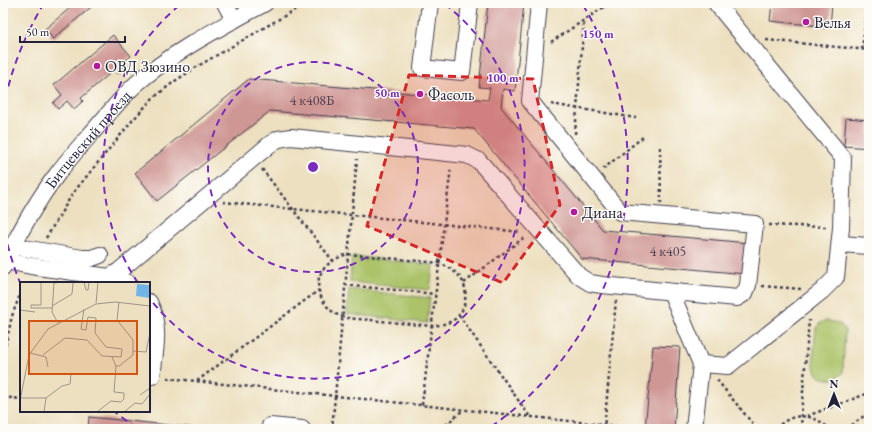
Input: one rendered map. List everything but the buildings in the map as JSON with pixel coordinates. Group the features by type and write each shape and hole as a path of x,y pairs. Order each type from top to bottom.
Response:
{"street":[{"path":"225,3 234,20"},
{"name":"Битцевский проезд","path":"4,264 27,218 58,172 124,96 155,69 178,53 264,3"},
{"path":"430,3 422,68 462,72 470,3"},
{"path":"109,277 119,271 269,145 278,140 291,137 467,155 479,162 579,276 590,283 617,287 737,298 745,293 748,285 755,224 620,212 530,101 539,3"},
{"path":"702,364 728,366 816,296 836,277 840,244 843,158 716,3"},
{"path":"840,244 869,246"},
{"path":"12,246 82,258 92,258 100,255"},
{"path":"4,264 31,266 109,277 125,282"},
{"path":"671,292 702,364 694,429"},
{"path":"150,304 153,310 157,341 152,376"},
{"path":"270,426 302,429"}],"path":[{"path":"4,76 6,3"},
{"path":"39,251 73,193 132,121 153,98 198,66 307,3"},
{"path":"534,53 610,3"},
{"path":"862,49 866,18 869,15"},
{"path":"573,154 584,21"},
{"path":"745,38 869,50"},
{"path":"530,101 636,118"},
{"path":"592,178 643,137"},
{"path":"332,429 359,144"},
{"path":"660,147 662,216"},
{"path":"422,405 452,154"},
{"path":"253,158 332,260"},
{"path":"202,200 529,233 464,283"},
{"path":"778,225 826,227"},
{"path":"348,254 439,264 448,267 458,275 464,283 466,296 464,307 459,315 454,319 443,325 431,326 342,317 328,307 322,299 318,280 321,273 332,260 348,254"},
{"path":"345,285 435,294"},
{"path":"748,285 816,296 801,416 802,429"},
{"path":"604,429 617,287"},
{"path":"196,381 319,290"},
{"path":"3,358 12,316 20,295"},
{"path":"459,315 530,417"},
{"path":"702,364 757,429"},
{"path":"152,376 646,429"},
{"path":"807,416 869,392"},
{"path":"3,398 20,399"},
{"path":"441,429 464,409"},
{"path":"847,429 869,412"},
{"path":"776,429 784,421 792,417 801,416 816,418 824,423 829,429"}],"highlighted area":[{"path":"409,75 533,79 560,205 503,283 367,226"}],"green space":[{"path":"352,256 433,265 430,290 350,282"},
{"path":"349,289 430,298 427,323 347,314"},
{"path":"825,321 839,324 845,330 843,372 834,379 820,377 816,373 814,364 816,328 820,323"}],"place":[{"name":"Велья","path":"806,22"},
{"name":"ОВД Зюзино","path":"97,66"},
{"name":"Фасоль","path":"420,94"},
{"name":"Диана","path":"574,212"}]}
